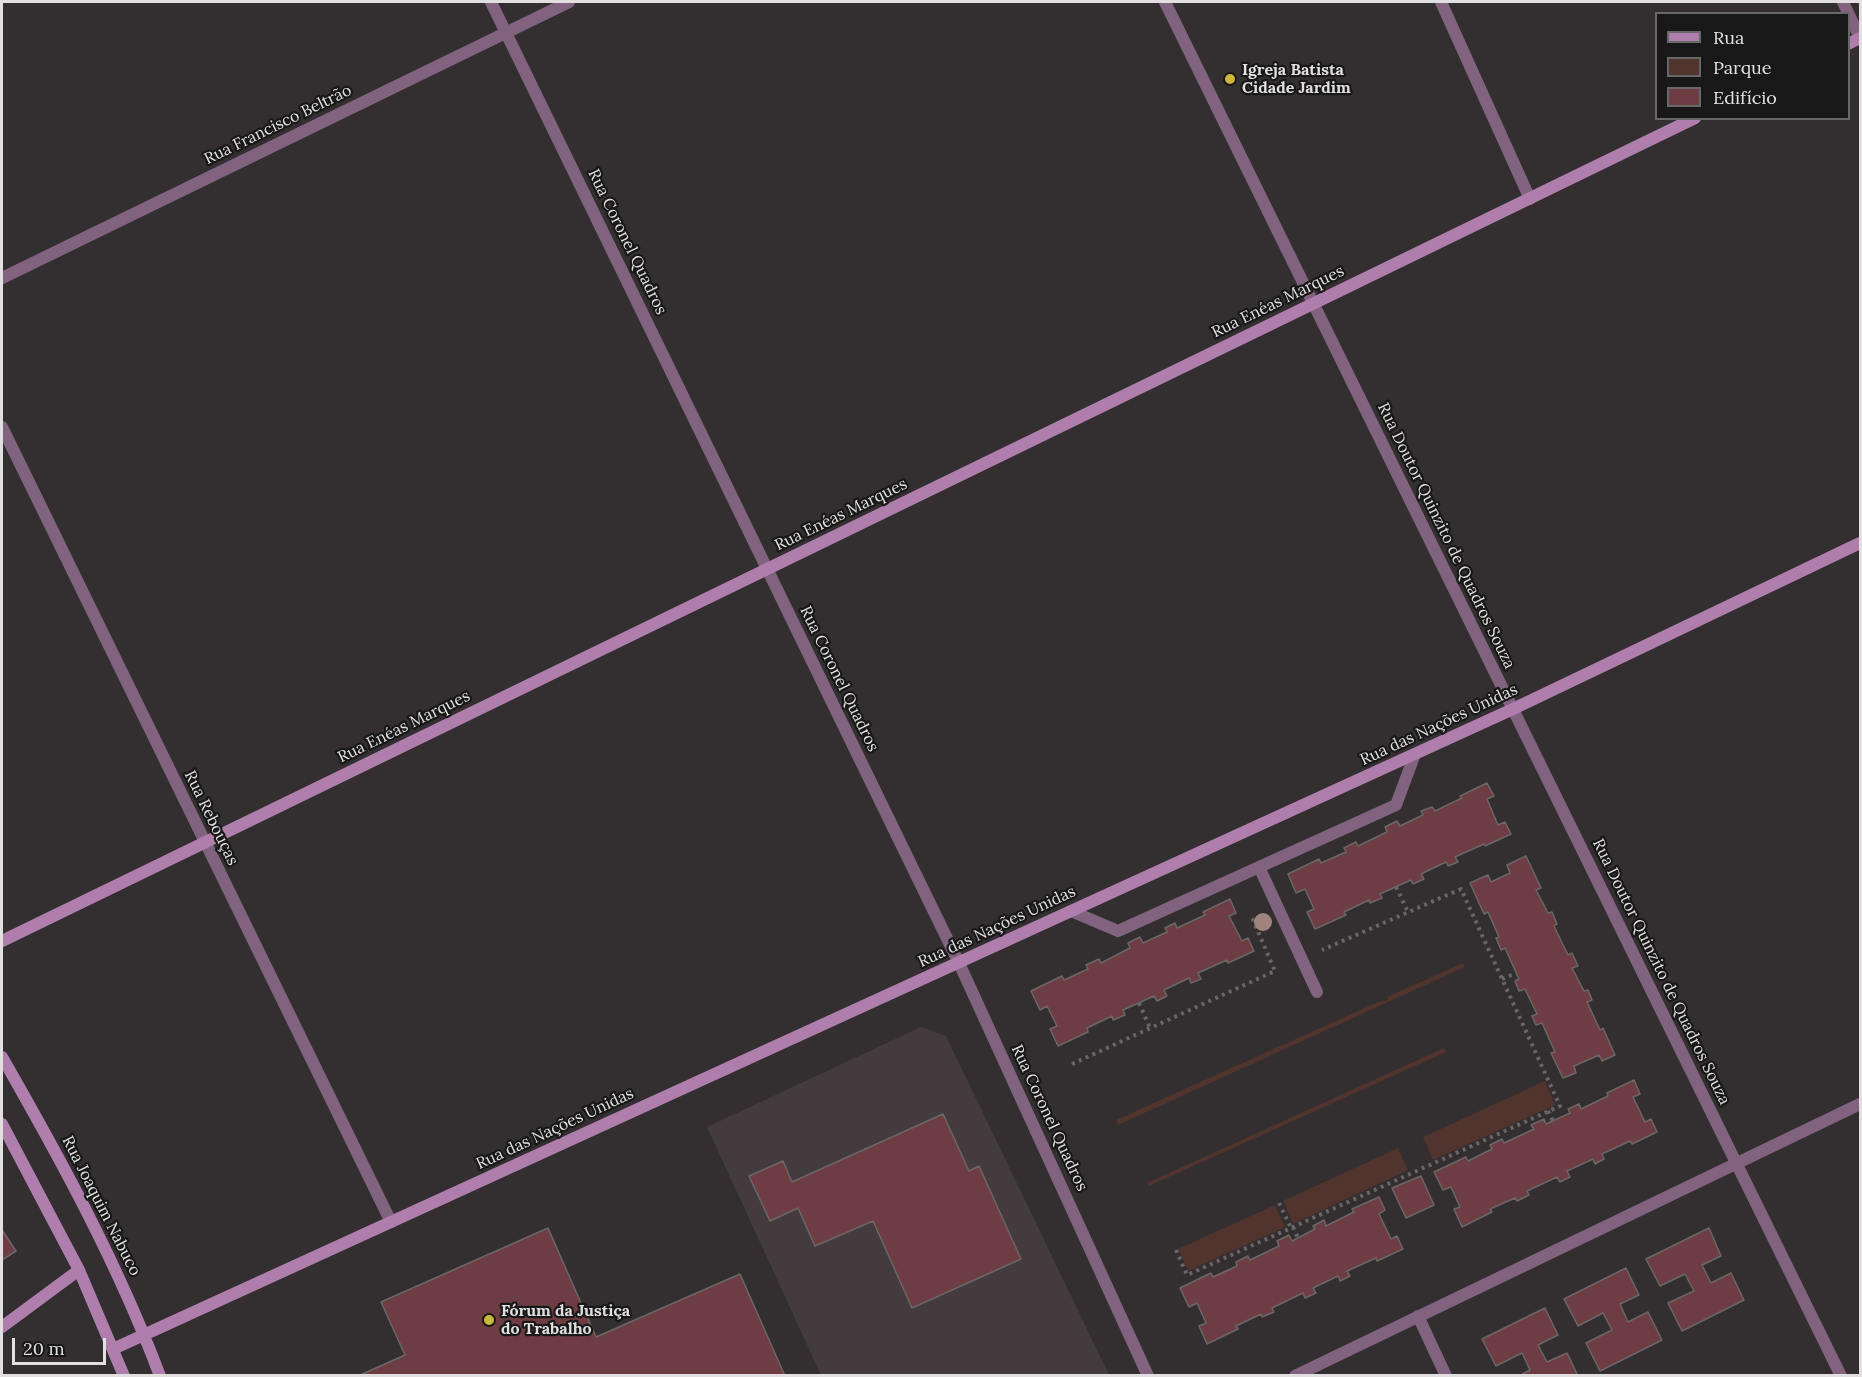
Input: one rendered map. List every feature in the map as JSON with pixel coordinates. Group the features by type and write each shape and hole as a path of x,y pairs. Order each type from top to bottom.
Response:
{"street":[{"name":"Rua Coronel Quadros","path":"491,2 959,963 1148,1376"},
{"name":"Rua Francisco Beltrão","path":"2,278 569,2"},
{"name":"Rua Doutor Quinzito de Quadros Souza","path":"1165,2 1841,1376"},
{"path":"1441,2 1530,199"},
{"path":"1850,17 1860,38"},
{"name":"Rua Enéas Marques","path":"2,941 1691,120"},
{"name":"Rua Rebouças","path":"2,428 391,1222"},
{"name":"Rua das Nações Unidas","path":"113,1349 1514,709 1860,543"},
{"path":"1071,911 1118,931 1396,805 1415,754"},
{"path":"1259,867 1317,992"},
{"name":"Rua Joaquim Nabuco","path":"2,1057 81,1200 145,1336 160,1376"},
{"path":"1295,1376 1860,1104"},
{"path":"2,1124 79,1270 124,1376"},
{"path":"2,1327 79,1270"},
{"path":"1419,1316 1446,1376"}],"path":[{"path":"1396,887 1408,912"},
{"path":"1176,1250 1187,1275 1560,1106 1461,889 1317,952"},
{"path":"1072,1064 1275,971 1252,920"},
{"path":"1502,979 1516,973"},
{"path":"1139,1003 1150,1028"},
{"path":"1548,1111 1553,1121"},
{"path":"1279,1203 1298,1238"}],"shaded area":[{"path":"921,1027 946,1036 1109,1375 821,1375 707,1127"}],"green space":[{"path":"1463,963 1465,967 1118,1125 1116,1120 1378,1002 1388,1000 1387,997"},
{"path":"1444,1048 1446,1052 1149,1186 1147,1183"},
{"path":"1545,1081 1555,1105 1433,1160 1423,1137"},
{"path":"1398,1148 1408,1170 1293,1224 1283,1201"},
{"path":"1275,1205 1285,1227 1188,1271 1178,1249"}],"building":[{"path":"1487,783 1494,796 1487,799 1498,825 1505,822 1511,834 1455,857 1458,862 1448,866 1446,862 1421,874 1424,879 1413,884 1411,880 1380,894 1382,898 1370,903 1369,900 1344,912 1346,915 1315,929 1307,912 1314,909 1305,889 1296,893 1288,874 1319,859 1321,863 1346,852 1344,848 1356,842 1358,846 1387,832 1385,827 1397,821 1400,826 1423,815 1421,811 1432,807 1435,811"},
{"path":"1526,856 1541,888 1536,890 1548,913 1552,912 1557,924 1554,926 1568,955 1572,953 1578,966 1572,968 1584,991 1588,990 1592,1000 1587,1002 1600,1030 1603,1028 1615,1055 1602,1061 1599,1055 1574,1066 1576,1073 1563,1078 1551,1053 1555,1052 1542,1023 1536,1025 1532,1016 1537,1014 1525,989 1519,991 1515,981 1519,979 1505,948 1501,950 1496,938 1499,937 1488,912 1484,914 1470,883 1488,875 1491,882 1510,873 1507,865"},
{"path":"1230,899 1236,913 1229,916 1242,941 1248,938 1254,951 1198,973 1201,979 1191,983 1189,978 1164,990 1167,996 1157,1001 1154,996 1123,1010 1125,1015 1113,1020 1112,1016 1087,1028 1088,1032 1058,1046 1050,1029 1057,1026 1047,1006 1040,1010 1031,991 1062,976 1064,980 1088,969 1086,965 1099,959 1101,963 1130,948 1128,943 1140,937 1143,943 1167,932 1165,928 1175,923 1177,928 1205,915 1203,912"},
{"path":"1634,1080 1640,1094 1633,1097 1645,1122 1651,1119 1657,1132 1632,1144 1630,1141 1602,1154 1604,1159 1595,1164 1593,1159 1567,1171 1570,1177 1560,1182 1557,1177 1527,1191 1529,1195 1517,1201 1515,1198 1490,1209 1492,1212 1462,1227 1454,1209 1460,1207 1451,1187 1443,1190 1434,1172 1466,1157 1468,1161 1492,1149 1490,1145 1502,1139 1504,1143 1534,1129 1531,1125 1544,1119 1546,1124 1570,1113 1568,1109 1579,1104 1581,1109"},
{"path":"943,1114 969,1171 979,1166 1021,1259 912,1308 873,1221 815,1246 798,1208 770,1221 749,1176 783,1161 792,1182"},
{"path":"1421,1176 1434,1205 1406,1218 1392,1188"},
{"path":"1379,1197 1385,1210 1379,1214 1391,1239 1397,1236 1403,1249 1347,1271 1350,1276 1340,1281 1338,1276 1313,1288 1316,1293 1305,1298 1303,1293 1272,1308 1274,1312 1262,1317 1261,1314 1236,1326 1238,1329 1207,1344 1199,1326 1206,1323 1197,1303 1189,1307 1180,1288 1211,1273 1213,1277 1237,1266 1236,1262 1248,1256 1250,1260 1279,1246 1277,1241 1289,1235 1292,1241 1315,1229 1313,1226 1324,1220 1326,1226 1354,1212 1352,1209"},
{"name":"Fórum da Justiça do Trabalho","path":"548,1228 596,1337 740,1274 785,1376 358,1376 405,1355 381,1302"},
{"path":"1709,1228 1721,1256 1702,1265 1711,1283 1731,1273 1744,1300 1682,1331 1668,1303 1694,1291 1685,1274 1660,1286 1646,1259"},
{"path":"2,1230 16,1251 2,1260"},
{"path":"1626,1268 1639,1295 1620,1304 1628,1322 1648,1312 1662,1340 1600,1371 1586,1343 1612,1330 1603,1313 1578,1326 1564,1299"},
{"path":"1545,1308 1558,1335 1538,1345 1547,1362 1567,1353 1578,1376 1519,1376 1530,1370 1522,1353 1496,1366 1482,1339"}],"place":[{"name":"Igreja Batista Cidade Jardim","path":"1230,79"},
{"name":"Fórum da Justiça do Trabalho","path":"489,1320"}]}
